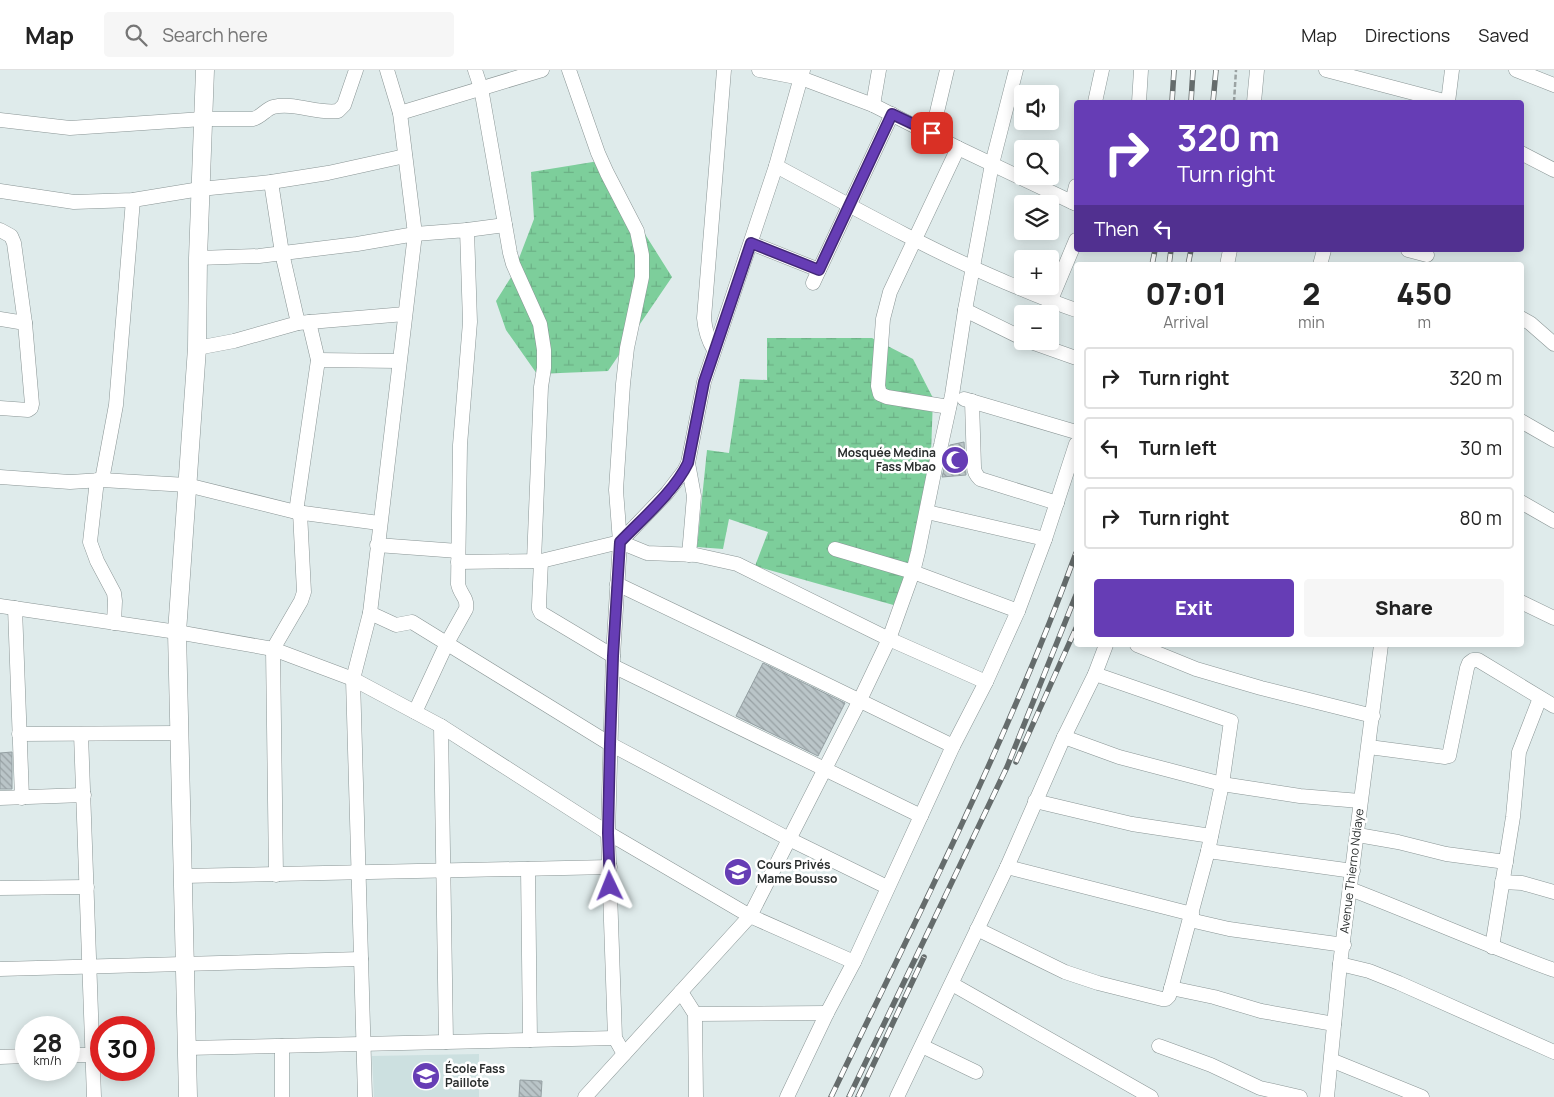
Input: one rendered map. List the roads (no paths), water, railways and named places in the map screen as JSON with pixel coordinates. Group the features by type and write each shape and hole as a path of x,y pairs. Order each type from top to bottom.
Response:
{"street":[{"path":"188,1097 177,632 197,348 198,258 205,70"},
{"path":"0,120 70,128 203,119 253,119 258,118 272,108 284,107 338,112 344,105 356,70"},
{"path":"365,1097 353,680 370,613 379,523 416,234 400,113 388,70"},
{"path":"475,70 481,88 513,264 540,324 544,350 541,387 537,561 539,609 542,613 613,661 824,769 921,816"},
{"path":"400,113 542,70"},
{"path":"569,70 598,153 637,231 642,255 642,277 627,348 623,384 616,490 620,542 610,744 608,833 614,1038 624,1054"},
{"path":"714,350 705,330 704,318 724,70"},
{"path":"759,70 802,74 892,114 958,148 1074,203"},
{"path":"873,105 879,70"},
{"path":"932,133 947,70"},
{"path":"585,1097 750,916 889,639 913,572 927,512 950,401 972,268 992,164 1016,70"},
{"path":"1095,100 1102,70"},
{"path":"1139,100 1141,70"},
{"path":"1254,100 1258,70"},
{"path":"1326,70 1440,100"},
{"path":"1448,100 1452,70"},
{"path":"1516,70 1554,85"},
{"path":"377,545 458,556 537,561 620,542 667,493 688,463 704,382 776,166 802,74"},
{"path":"813,283 892,114"},
{"path":"958,148 890,292 883,319 878,386 880,394 887,397 972,401 1074,431"},
{"path":"1524,155 1554,170"},
{"path":"0,191 74,202 133,200 200,189 270,182 328,173 405,156"},
{"path":"776,166 972,268 1050,302 1074,309"},
{"path":"270,182 282,254 318,360 298,512 304,592 301,601 273,649 276,875"},
{"path":"114,623 114,593 97,561 90,542 99,480 116,405 133,200"},
{"path":"198,258 282,254 416,234 505,225"},
{"path":"0,230 11,236 14,243 25,323 32,404 28,410 0,408"},
{"path":"414,712 447,643 466,609 467,602 459,590 458,556 460,445 470,322 467,230"},
{"path":"751,243 819,270"},
{"path":"1050,302 1074,245"},
{"path":"1413,252 1427,257"},
{"path":"965,310 1014,334"},
{"path":"197,348 304,322 405,314"},
{"path":"0,319 25,323"},
{"path":"1524,320 1554,344"},
{"path":"1053,350 1074,357"},
{"path":"318,360 400,362"},
{"path":"972,401 974,472 977,476 1057,503"},
{"path":"1524,423 1554,440"},
{"path":"787,1097 827,1013 854,962 887,887 953,746 986,682 1018,610 1045,539 1074,450"},
{"path":"688,463 694,496 689,555"},
{"path":"0,477 70,482 99,480 187,486 298,512 379,523"},
{"path":"1524,504 1554,521"},
{"path":"927,512 1045,539"},
{"path":"620,542 647,553 689,555 738,564 889,639 986,682"},
{"path":"835,549 913,572 1018,610"},
{"path":"617,584 953,746"},
{"path":"1524,603 1554,618"},
{"path":"0,606 177,632 273,649 353,680 441,726 608,833 750,916 854,962"},
{"path":"15,608 22,798"},
{"path":"370,613 396,625 412,622 610,744 789,839 887,887"},
{"path":"897,1097 1007,867 1064,737 1095,674 1105,647"},
{"path":"1142,647 1196,669 1261,688 1373,716"},
{"name":"Avenue Thierno Ndiaye","path":"1327,1097 1340,964 1382,647"},
{"path":"1369,747 1449,756 1467,668 1473,660 1478,660 1554,706"},
{"path":"977,929 1065,972 1098,984 1166,999 1169,996 1208,851 1222,784 1231,721 1095,674"},
{"path":"1492,947 1513,817 1519,752 1540,698"},
{"path":"441,726 446,1042"},
{"path":"19,734 179,733"},
{"path":"81,734 92,1016"},
{"path":"1064,737 1119,758 1222,784 1300,796 1360,801"},
{"path":"0,798 84,795"},
{"path":"1035,801 1132,824 1210,836"},
{"path":"1358,835 1398,842 1446,854 1506,862"},
{"path":"1208,851 1353,871"},
{"path":"183,876 610,867"},
{"path":"1007,867 1229,929 1344,944"},
{"path":"528,869 530,1040"},
{"path":"1502,882 1522,884 1554,892"},
{"path":"0,888 87,887"},
{"path":"1350,889 1423,917 1492,947 1554,970"},
{"path":"0,969 361,959"},
{"path":"1340,964 1369,971 1399,983 1554,1052"},
{"path":"952,984 1151,1097"},
{"path":"1171,988 1214,997 1262,1011 1334,1024"},
{"path":"681,992 695,1014 696,1097"},
{"path":"695,1014 827,1013"},
{"path":"186,1048 614,1038"},
{"path":"282,1046 282,1097"},
{"path":"922,1046 976,1072"},
{"path":"1159,1046 1211,1065 1260,1088 1300,1097"},
{"path":"0,1057 15,1056"},
{"path":"1331,1060 1418,1096"},
{"path":"94,1081 94,1097"}],"railway":[{"path":"1172,100 1174,70"},
{"path":"1191,100 1193,70"},
{"path":"1213,100 1216,70"},
{"path":"1153,262 1155,252"},
{"path":"1169,262 1171,252"},
{"path":"1189,262 1191,252"},
{"path":"831,1097 991,760 1021,692 1074,558"},
{"path":"849,1097 1007,767 1074,600"},
{"path":"1016,762 1074,632"},
{"path":"858,1097 924,957"}],"place":[{"name":"Mosquée Medina Fass Mbao","path":"955,460"},
{"name":"Cours Privés Mame Bousso","path":"738,872"},
{"name":"École Fass Paillote","path":"426,1076"}]}
